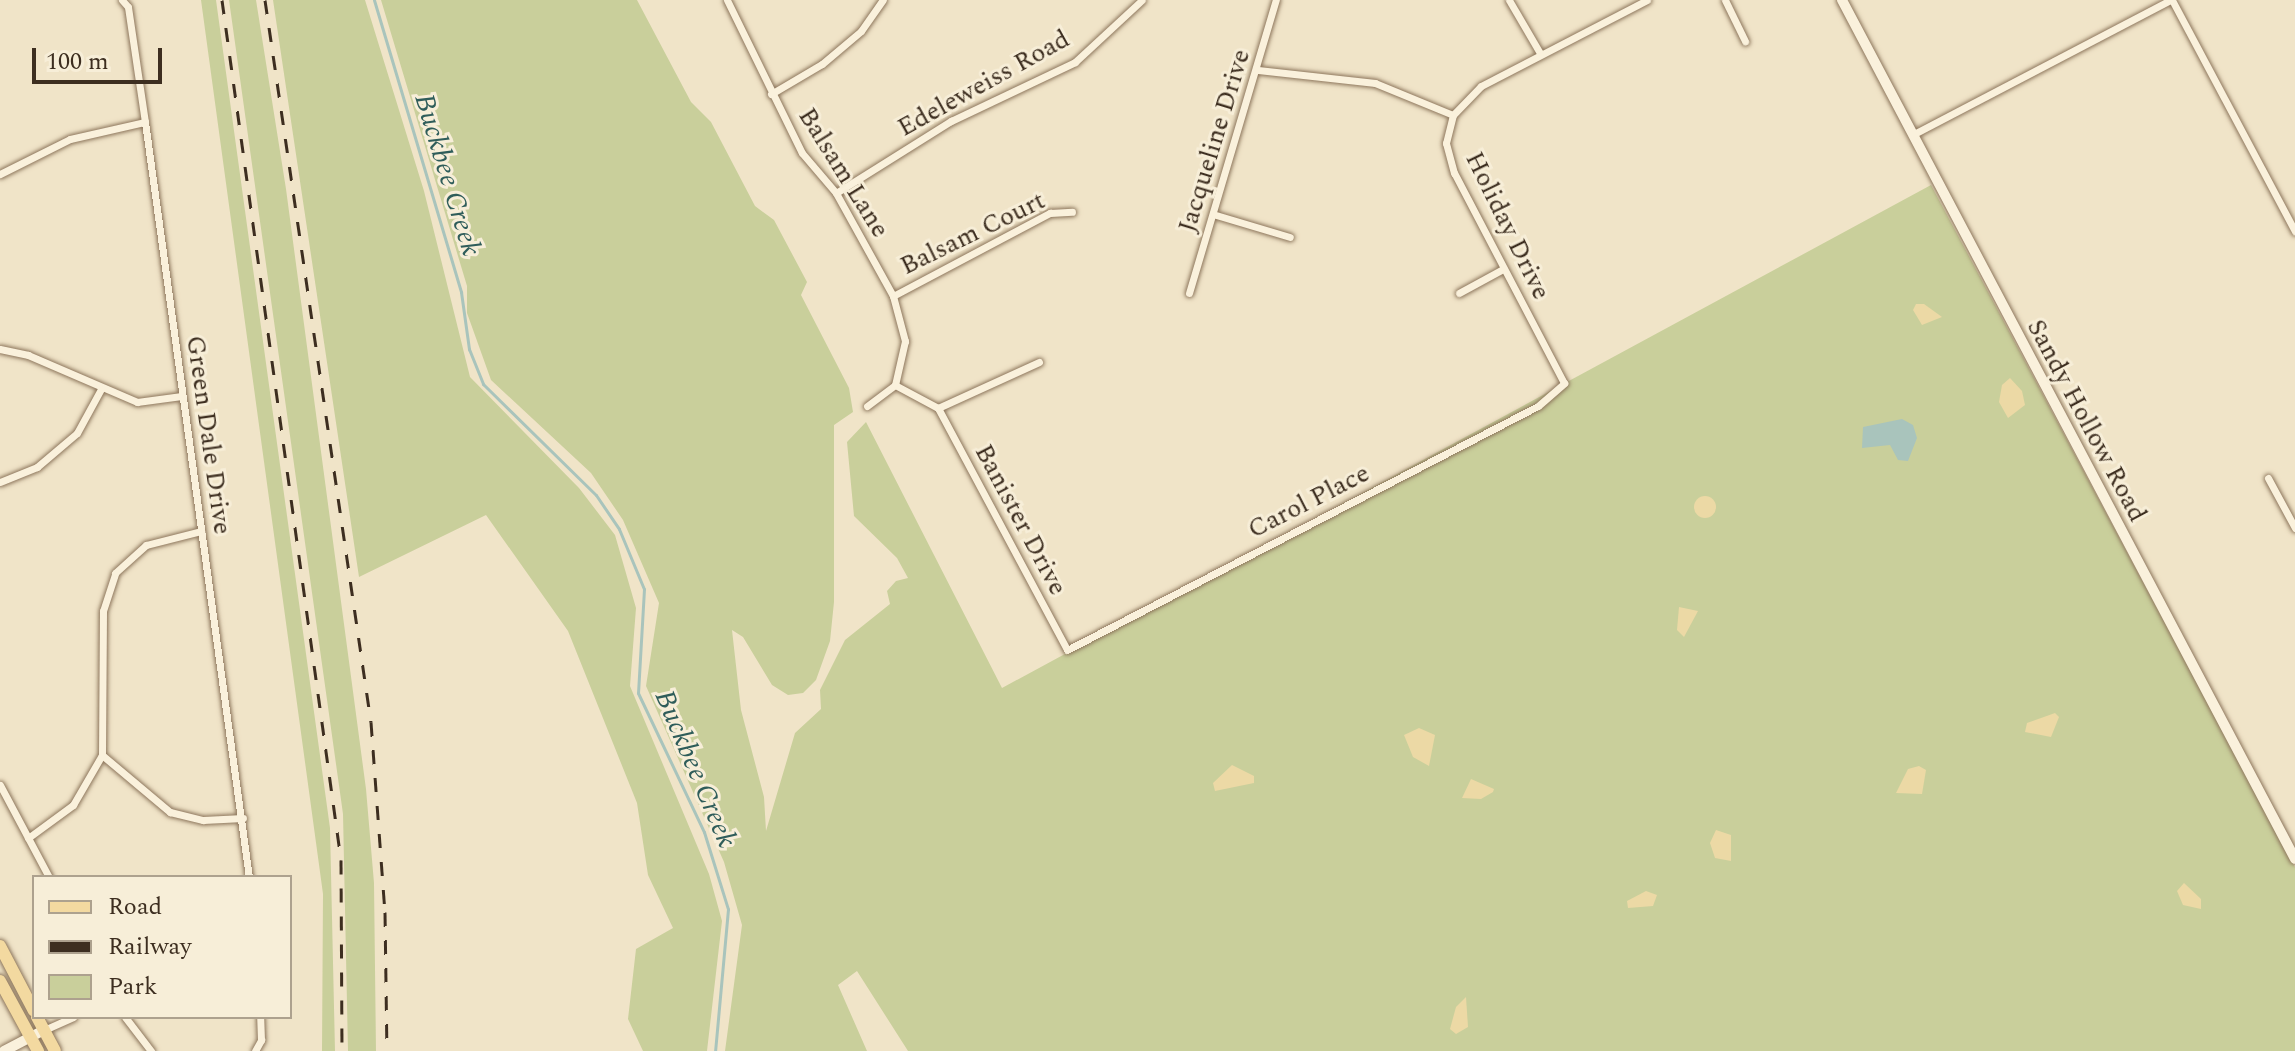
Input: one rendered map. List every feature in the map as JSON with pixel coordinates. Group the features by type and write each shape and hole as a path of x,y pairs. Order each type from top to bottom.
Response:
{"main road":[{"path":"0,946 32,1007"},
{"path":"0,981 38,1051"},
{"path":"38,1019 55,1051"}],"street":[{"name":"Green Dale Drive","path":"122,0 145,122 249,875"},
{"name":"Balsam Lane","path":"727,0 802,153 836,193 893,296 905,341 895,385"},
{"path":"771,94 822,64 861,31 883,0"},
{"name":"Edeleweiss Road","path":"836,193 951,121 1075,62 1142,0"},
{"name":"Jacqueline Drive","path":"1189,293 1216,215 1276,0"},
{"path":"1509,0 1540,53"},
{"path":"1258,70 1375,83 1453,115 1481,86 1647,0"},
{"path":"1725,0 1745,41"},
{"name":"Sandy Hollow Road","path":"1842,0 2295,859"},
{"path":"1912,135 2171,0 2295,231"},
{"name":"Holiday Drive","path":"1453,115 1446,143 1454,173 1564,383"},
{"path":"0,174 70,139 145,122"},
{"name":"Balsam Court","path":"893,296 1050,213 1072,212"},
{"path":"1216,215 1290,237"},
{"path":"1459,293 1503,269"},
{"path":"0,349 28,355 137,402 182,396"},
{"path":"867,406 895,385 938,408 1039,362"},
{"name":"Carol Place","path":"1067,650 1538,406 1564,383"},
{"path":"0,482 37,467 77,433 101,389"},
{"name":"Banister Drive","path":"938,408 1067,650"},
{"path":"2268,478 2295,528"},
{"path":"28,838 73,805 102,755 103,611 115,573 146,545 201,531"},
{"path":"102,755 170,812 203,820 243,818"},
{"path":"0,785 48,875"},
{"path":"4,1051 69,1019"},
{"path":"127,1019 151,1051"},
{"path":"255,1051 261,1040 260,1019"}],"green space":[{"path":"201,0 216,0 330,828 335,1051 322,1051 323,894"},
{"path":"229,0 256,0 286,189 366,789 374,883 376,1051 348,1051 343,814"},
{"path":"273,0 365,0 424,191 470,377 579,488 615,535 636,608 630,686 709,874 722,921 707,1051 643,1051 628,1019 636,949 673,928 648,875 637,803 568,631 486,515 359,577"},
{"path":"381,0 637,0 691,102 711,122 755,206 774,220 807,282 801,295 849,388 853,412 834,425 834,602 830,641 816,680 803,693 788,695 772,685 743,637 732,630 741,710 764,797 766,831 795,733 821,709 820,690 845,640 890,604 887,591 896,581 908,578 897,558 854,516 847,442 866,422 1002,688 1931,185 2295,867 2295,1051 908,1051 857,971 838,985 867,1051 725,1051 742,925 724,862 646,686 659,603 623,520 591,473 491,380 467,313 467,286"}],"sand":[{"path":"1916,304 1924,304 1942,317 1922,325 1913,310"},
{"path":"2010,378 2022,391 2025,405 2008,418 1999,402 2002,385"},
{"path":"1705,496 1713,499 1716,507 1713,515 1705,518 1697,515 1694,507 1697,499"},
{"path":"1679,607 1698,611 1684,637 1677,630"},
{"path":"2055,713 2059,717 2051,737 2025,732 2027,723"},
{"path":"1419,728 1435,735 1429,766 1413,757 1404,735"},
{"path":"1232,765 1254,776 1254,783 1215,791 1213,783"},
{"path":"1919,766 1926,770 1922,794 1896,793 1908,769"},
{"path":"1471,779 1494,789 1493,792 1481,799 1462,798"},
{"path":"1716,830 1731,835 1731,861 1715,858 1710,843"},
{"path":"2184,883 2201,899 2201,909 2183,905 2177,891"},
{"path":"1646,891 1657,895 1653,906 1628,908 1627,901"},
{"path":"1466,997 1468,1027 1456,1034 1450,1029 1456,1007"}],"water":[{"path":"1902,419 1913,425 1917,438 1908,461 1898,460 1890,445 1862,448 1863,427"}],"waterway":[{"name":"Buckbee Creek","path":"374,0 461,292 469,349 483,384 596,495 619,529 644,589 638,693 704,832 728,909 715,1051"}],"railway":[{"path":"222,0 341,860 342,1051"},
{"path":"265,0 371,722 385,912 387,1051"}]}
